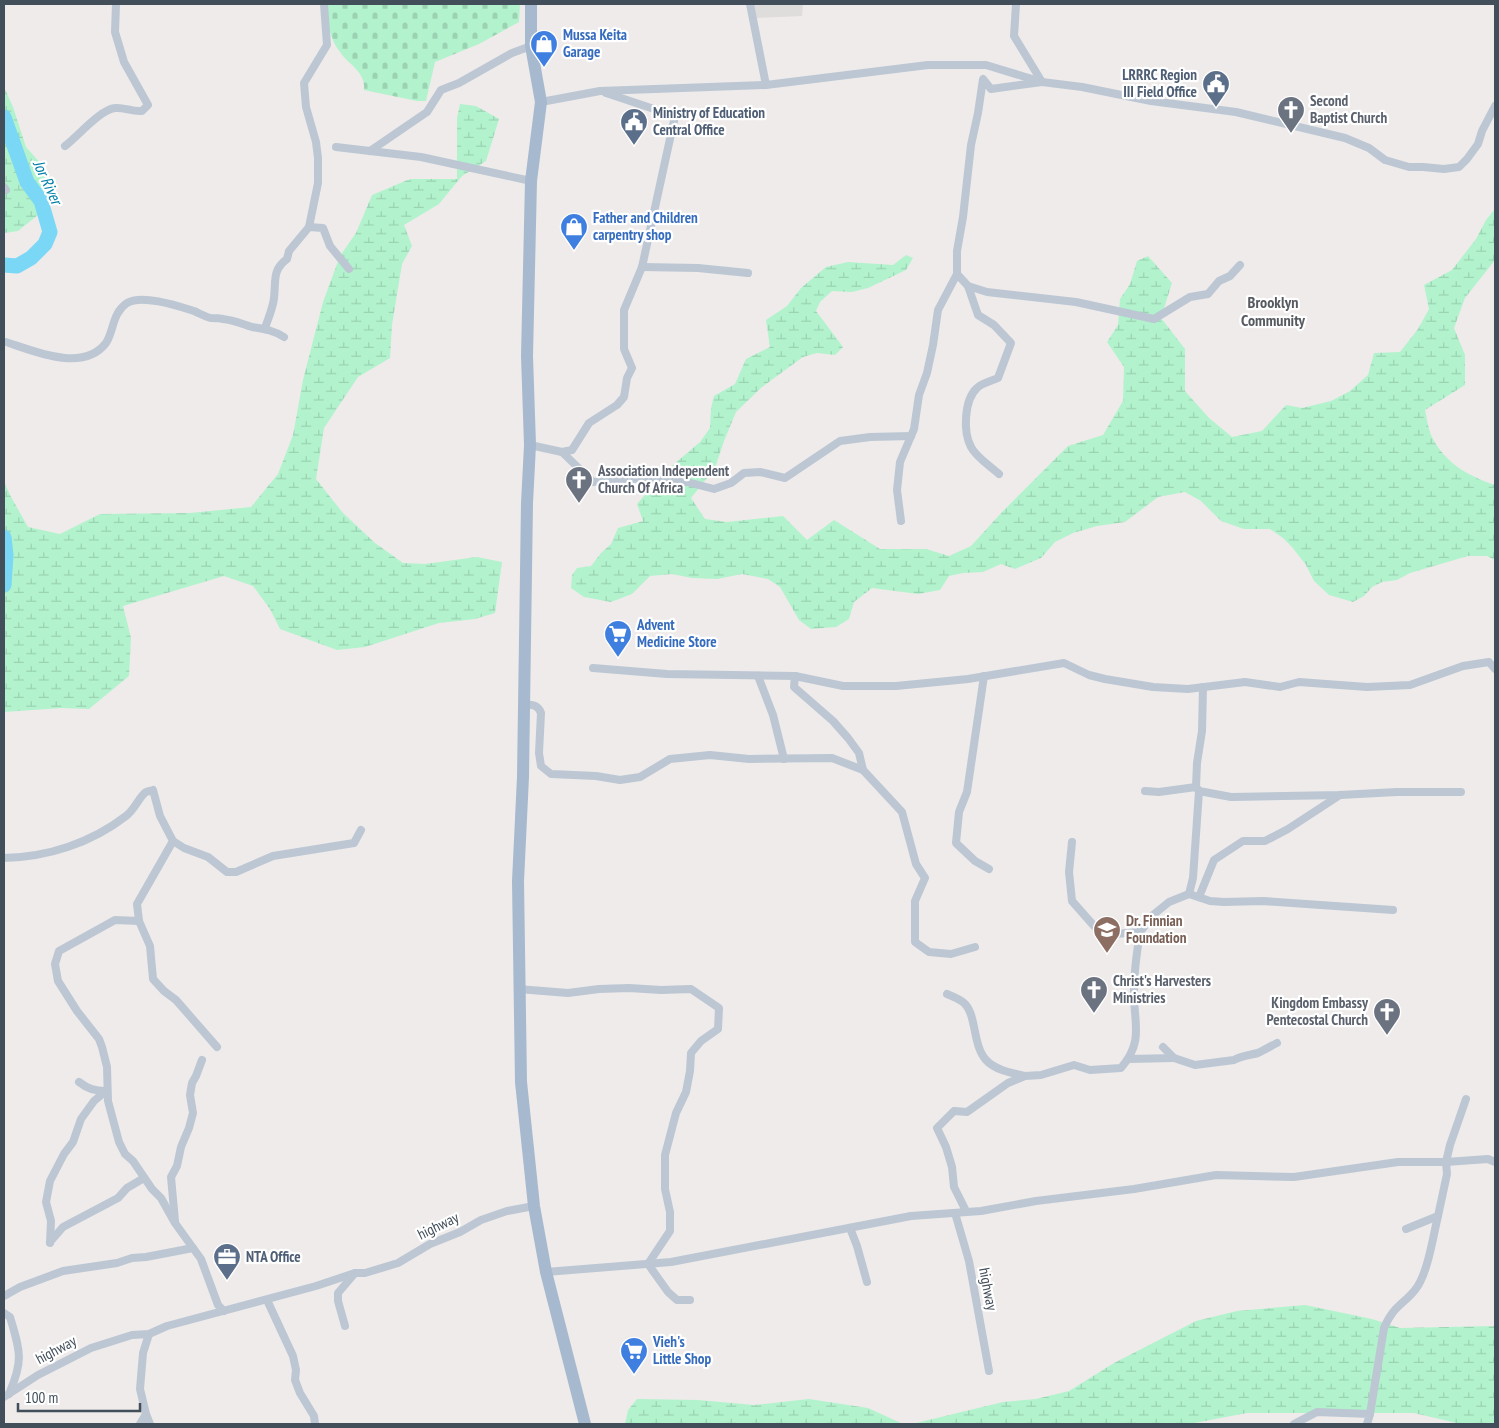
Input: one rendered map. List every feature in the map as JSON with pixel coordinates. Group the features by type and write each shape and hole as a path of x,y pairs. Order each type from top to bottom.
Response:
{"main road":[{"path":"532,4 531,46 541,102 531,181 527,356 530,446 527,503 525,704 518,881 518,989 521,1082 534,1206 546,1272 585,1424"}],"street":[{"path":"65,146 104,112 112,108 120,108 132,112 142,111 148,105 124,62 115,32 116,4"},
{"path":"265,328 274,299 274,282 279,265 287,259 289,251 309,227 318,183 316,142 306,107 304,82 327,45 324,4"},
{"path":"750,4 766,85"},
{"path":"1016,4 1014,36 1042,82"},
{"path":"370,151 427,112 441,90 459,83 512,53 531,46"},
{"path":"541,102 600,91 766,85 928,65 986,65 1042,82 1082,87 1151,101 1236,112 1316,130 1345,138 1369,148 1385,160 1409,167 1423,166 1444,169 1459,167 1467,159 1478,144 1482,131 1495,106"},
{"path":"901,521 897,490 900,462 914,429 919,395 927,373 938,310 957,274 957,252 971,145 983,79 991,89 1042,82"},
{"path":"530,446 562,452 572,450 589,423 617,405 624,397 627,378 632,368 624,349 624,310 642,267 676,116 600,91"},
{"path":"336,147 421,157 531,181"},
{"path":"309,227 323,228 330,246 349,269"},
{"path":"968,286 987,292 1076,302 1154,319 1190,298 1208,294 1219,281 1230,276 1240,265"},
{"path":"642,267 698,268 748,273"},
{"path":"957,274 968,286 978,315 994,325 1011,343 998,378 978,387 969,398 966,421 966,434 971,448 999,474"},
{"path":"6,342 48,356 75,358 94,353 106,342 113,322 119,312 127,303 135,300 172,304 210,318 223,318 253,327 276,331 284,337"},
{"path":"562,452 593,482 645,478 687,482 714,489 731,483 744,473 760,472 785,478 840,441 870,437 911,436"},
{"path":"593,668 667,674 794,676 843,686 896,686 984,676 1064,663 1089,675 1105,679 1153,687 1188,689 1245,682 1280,687 1299,682 1367,688 1410,685 1462,666 1489,662 1495,669"},
{"path":"758,676 773,715 784,759"},
{"path":"794,676 794,687 833,721 848,738 859,753 863,770"},
{"path":"984,676 967,792 959,812 956,843 975,860 989,869"},
{"path":"1189,894 1193,878 1203,687"},
{"path":"525,704 535,705 541,713 538,753 541,766 551,774 596,776 620,780 640,777 670,759 710,755 749,759 832,758 863,770 902,812 916,864 925,878 916,901 915,942 929,952 951,954 975,947"},
{"path":"1145,791 1159,792 1198,789 1231,797 1461,792"},
{"path":"4,858 31,856 73,845 117,823 133,811 146,792 153,790 160,816 173,841 184,848 208,857 227,872 236,872 273,856 354,843 361,830"},
{"path":"1199,897 1214,860 1242,841 1265,841 1273,837 1340,795"},
{"path":"173,841 137,904 138,921 150,946 154,979 164,991 176,1000 217,1047"},
{"path":"1072,842 1069,872 1072,902 1102,935 1140,932"},
{"path":"966,1211 954,1187 952,1167 946,1147 937,1128 954,1111 967,1112 1008,1083 1025,1076 1041,1075 1074,1065 1090,1070 1121,1068 1128,1059 1137,1035 1134,989 1140,932 1154,915 1169,902 1189,894 1210,901 1263,901 1392,910"},
{"path":"138,921 115,920 59,951 54,964 58,981 77,1011 99,1039 107,1067 106,1091 119,1142 125,1154 133,1161 152,1189 161,1198 201,1259 218,1305 224,1311"},
{"path":"518,989 568,993 629,988 691,989 719,1008 718,1029 701,1041 691,1053 686,1092 676,1114 665,1155 670,1231 648,1264"},
{"path":"947,994 965,1003 974,1020 973,1029 978,1046 986,1060 996,1068 1025,1076"},
{"path":"1128,1059 1174,1058 1195,1064 1234,1060 1237,1057 1245,1057 1261,1052 1277,1043"},
{"path":"1163,1047 1174,1058"},
{"path":"175,1222 172,1177 177,1166 180,1147 189,1128 193,1113 190,1095 192,1082 202,1060"},
{"path":"79,1082 86,1088 94,1091 106,1091"},
{"path":"106,1091 94,1101 80,1119 72,1142 50,1182 46,1202 51,1221 50,1243 63,1227 118,1198 128,1188 144,1178"},
{"path":"1367,1424 1384,1328 1388,1316 1416,1290 1424,1273 1438,1216 1450,1145 1466,1099"},
{"path":"546,1272 671,1262 911,1216 981,1211 1045,1199 1134,1189 1216,1175 1294,1177 1398,1162 1446,1162 1488,1159 1495,1162"},
{"name":"highway","path":"6,1396 38,1375 91,1348 132,1335 149,1334 167,1326 398,1264 430,1244 460,1232 481,1220 507,1211 534,1206"},
{"name":"highway","path":"955,1213 969,1261 989,1371"},
{"path":"1406,1229 1438,1216"},
{"path":"850,1228 858,1246 867,1282"},
{"path":"4,1296 20,1287 63,1271 117,1263 132,1258 193,1248"},
{"path":"648,1264 677,1300 690,1300"},
{"path":"345,1326 338,1301 338,1293 356,1274"},
{"path":"267,1300 293,1356 296,1370 295,1380 300,1393 314,1416 316,1424"},
{"name":"highway","path":"4,1313 10,1317 19,1349 19,1367 6,1396"},
{"path":"149,1334 143,1353 140,1389 150,1424"},
{"path":"1294,1424 1317,1412 1370,1414"},
{"path":"140,1424 146,1414"}],"shaded area":[{"path":"752,4 803,4 802,16 755,18"}],"green space":[{"path":"325,4 520,4 519,22 479,44 435,62 426,101 417,101 364,90 360,73 344,57 334,42"},
{"path":"4,87 13,107 26,147 42,165 49,181 48,207 18,231 4,233"},
{"path":"460,104 476,106 499,119 486,161 462,176 439,204 404,225 412,246 402,264 392,325 390,358 358,377 324,428 316,479 343,513 375,543 403,563 425,564 477,557 502,562 495,613 475,619 439,623 365,647 337,650 280,629 270,609 253,586 224,576 123,606 131,638 129,676 89,709 62,708 4,712 4,481 28,527 60,534 100,514 190,513 251,507 278,474 293,435 303,380 323,302 340,256 356,233 372,195 410,179 457,179 457,118"},
{"path":"1495,209 1495,260 1465,298 1454,328 1465,355 1465,385 1425,410 1431,434 1437,446 1444,454 1467,473 1495,485 1495,560 1487,556 1468,556 1410,573 1397,580 1382,582 1372,587 1364,596 1353,602 1329,595 1314,581 1306,565 1292,547 1270,529 1244,529 1221,521 1201,501 1185,492 1158,497 1125,522 1097,526 1073,533 1055,542 1041,558 1015,569 1001,564 983,572 949,576 940,590 918,594 872,588 854,602 849,619 836,627 811,629 799,620 780,587 768,579 742,574 717,579 692,578 672,574 650,576 632,594 611,602 584,597 571,588 572,575 577,568 591,566 611,544 618,528 643,521 637,504 666,471 700,442 710,428 714,396 735,384 746,359 770,347 766,320 787,306 801,288 826,267 848,262 893,265 906,255 913,258 906,270 868,288 852,292 832,291 820,302 816,311 843,347 835,355 817,353 803,357 762,387 736,412 715,468 691,498 705,519 727,522 783,516 807,540 834,520 880,549 926,549 949,556 971,546 1068,446 1103,435 1123,401 1124,367 1107,342 1118,325 1120,299 1130,284 1137,261 1148,256 1172,283 1161,318 1185,349 1185,391 1209,418 1232,437 1262,431 1286,405 1302,408 1331,401 1350,391 1368,375 1374,353 1400,352 1418,329 1429,309 1424,285 1452,270 1476,239 1486,220"},
{"path":"1305,1305 1372,1319 1400,1328 1495,1326 1495,1424 1461,1424 1414,1413 1247,1413 1189,1424 912,1424 1003,1402 1036,1399 1069,1391 1114,1363 1196,1321 1237,1311"},
{"path":"637,1399 698,1400 754,1405 809,1399 868,1408 903,1424 625,1424 628,1410"}],"waterway":[{"name":"Jor River","path":"4,117 27,182 41,201 50,232 45,244 31,258 17,266 4,265"},
{"name":"Jor River","path":"4,537 6,555 4,585"}],"place":[{"name":"Mussa Keita Garage","path":"544,68"},
{"name":"LRRRC Region III Field Office","path":"1216,108"},
{"name":"Second Baptist Church","path":"1291,134"},
{"name":"Ministry of Education Central Office","path":"634,146"},
{"name":"Father and Children carpentry shop","path":"574,251"},
{"name":"Association Independent Church Of Africa","path":"579,504"},
{"name":"Advent Medicine Store","path":"618,658"},
{"name":"Dr. Finnian Foundation","path":"1107,954"},
{"name":"Christ's Harvesters Ministries","path":"1094,1014"},
{"name":"Kingdom Embassy Pentecostal Church","path":"1387,1036"},
{"name":"NTA Office","path":"227,1281"},
{"name":"Vieh's Little Shop","path":"634,1375"}],"district":[{"name":"Brooklyn Community","path":"1273,311"}]}
